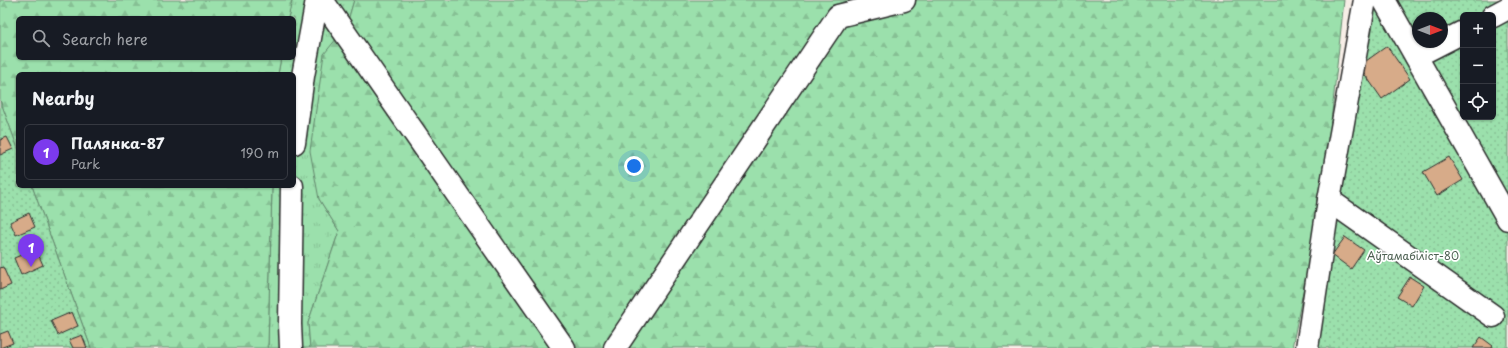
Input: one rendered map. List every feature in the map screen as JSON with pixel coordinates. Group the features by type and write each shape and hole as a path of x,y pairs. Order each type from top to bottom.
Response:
{"lane":[{"path":"296,128 303,76 317,0"},
{"path":"322,0 564,348"},
{"path":"615,348 838,16 904,0"},
{"path":"1307,348 1329,200 1365,0"},
{"path":"1384,0 1508,219"},
{"path":"1496,14 1508,8"},
{"path":"1416,56 1460,34"},
{"path":"291,348 292,188"},
{"path":"1329,200 1493,316"}],"green space":[{"path":"0,0 292,0 288,16 16,16 16,60 281,60 278,72 16,72 16,144 0,100"},
{"path":"292,0 354,0 346,27 319,199 339,231 308,323 310,348 268,348 272,188 296,188 296,72 278,72 281,60 296,60 296,16 288,16"},
{"path":"354,0 849,0 838,16 900,0 1344,0 1325,178 1292,348 310,348 308,323 339,231 319,199 310,151 324,54 346,27"},
{"name":"Аўтамабіліст-80","path":"1356,0 1508,0 1508,348 1302,348"},
{"path":"0,100 16,144 16,188 33,188 91,348 0,348"},
{"path":"33,188 272,188 268,348 91,348"}],"building":[{"path":"1387,46 1410,79 1382,99 1359,66"},
{"path":"7,137 13,149 0,155 0,140"},
{"path":"1449,157 1463,180 1437,196 1423,172"},
{"path":"29,213 35,227 16,235 10,222"},
{"path":"1345,237 1364,250 1351,269 1332,255"},
{"path":"36,249 43,265 21,275 14,258"},
{"path":"3,267 11,285 0,290 0,268"},
{"path":"1410,277 1424,286 1412,306 1397,297"},
{"path":"72,312 78,326 58,335 51,321"},
{"path":"8,331 13,343 0,348 0,334"},
{"path":"82,335 87,348 73,348 69,340"},
{"path":"1481,337 1493,346 1492,348 1473,348"}],"place":[{"name":"Палянка-87","path":"31,267"}]}
